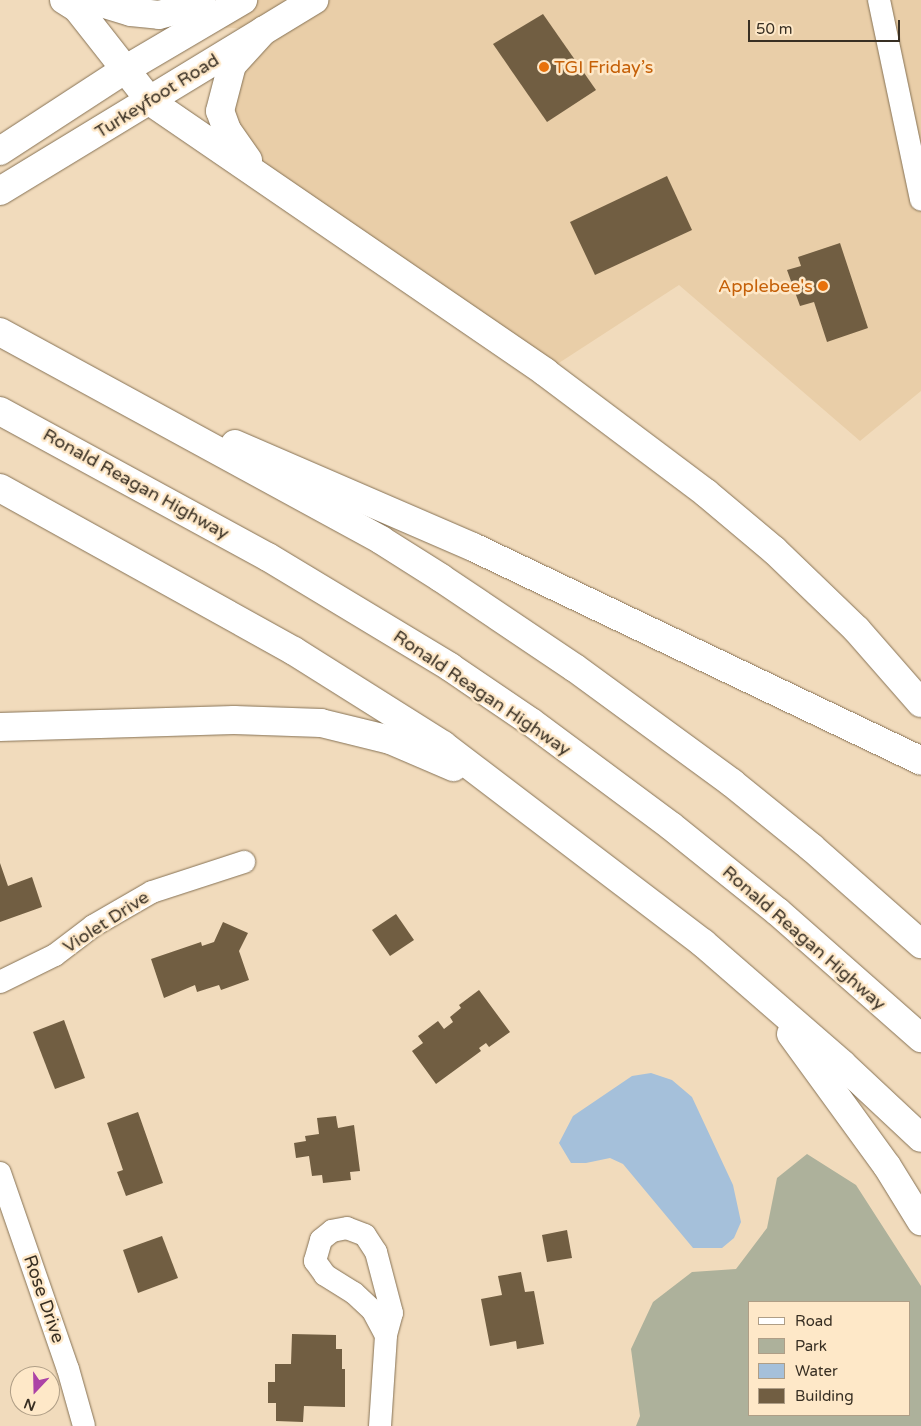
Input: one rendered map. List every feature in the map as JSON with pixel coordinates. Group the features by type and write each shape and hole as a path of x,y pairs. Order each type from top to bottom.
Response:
{"main road":[{"path":"64,0 77,8 151,102 545,372 706,492 774,550 857,630 918,698"},
{"path":"92,0 131,12 159,15 189,7 201,0"},
{"name":"Turkeyfoot Road","path":"0,151 126,69 243,0"},
{"name":"Turkeyfoot Road","path":"0,191 151,102 314,0"},
{"path":"264,30 232,65 220,111 240,152 274,185"},
{"path":"0,332 381,540 575,668 732,783 811,847 921,944"},
{"path":"80,376 473,548 921,761"},
{"name":"Ronald Reagan Highway","path":"0,411 268,557 450,668 523,717 702,850 778,912 921,1038"},
{"path":"0,488 294,650 443,745 511,793 703,943 921,1138"},
{"path":"0,726 242,720 321,723 390,740 511,793"},
{"path":"760,993 876,1150 921,1221"}],"street":[{"path":"879,0 921,200"},
{"name":"Violet Drive","path":"0,982 55,955 93,926 152,892 244,862"},
{"name":"Rose Drive","path":"0,1173 84,1426"},
{"path":"380,1426 386,1335"}],"shaded area":[{"path":"100,0 921,0 921,391 860,441 679,285 545,372 274,185 220,111 263,30 201,26"}],"green space":[{"path":"807,1154 856,1185 921,1286 921,1426 636,1426 640,1416 631,1349 653,1302 692,1272 736,1269 767,1228 777,1178"}],"water":[{"path":"651,1073 672,1080 692,1097 733,1185 741,1222 734,1238 722,1248 693,1248 623,1164 610,1158 586,1163 571,1163 559,1143 573,1116 632,1076"}],"building":[{"name":"TGI Friday’s","path":"543,14 596,90 547,122 493,44"},
{"path":"667,176 692,230 595,275 570,222"},
{"name":"Applebee's","path":"840,243 868,328 827,342 814,302 800,306 787,270 801,266 798,257"},
{"path":"0,863 8,886 32,877 42,907 0,922"},
{"path":"396,914 414,940 390,956 372,930"},
{"path":"223,922 248,933 239,951 249,980 221,990 219,985 197,992 195,985 164,998 151,959 201,942 202,946 214,942"},
{"path":"479,990 510,1032 489,1047 486,1043 479,1048 481,1051 436,1084 412,1051 423,1043 418,1036 438,1021 444,1029 453,1022 450,1017 461,1008 459,1005"},
{"path":"64,1020 85,1078 55,1089 33,1032"},
{"path":"138,1112 163,1183 126,1196 117,1172 123,1170 107,1123"},
{"path":"336,1116 338,1128 354,1125 360,1171 350,1172 351,1180 323,1183 322,1175 312,1176 309,1156 296,1158 294,1143 306,1141 305,1136 319,1134 317,1118"},
{"path":"567,1230 572,1258 547,1262 542,1235"},
{"path":"162,1236 178,1278 138,1293 123,1250"},
{"path":"521,1272 525,1292 534,1291 544,1344 517,1349 516,1341 490,1346 481,1299 502,1295 498,1276"},
{"path":"292,1334 336,1335 336,1349 342,1349 342,1369 345,1369 345,1407 304,1406 303,1422 276,1421 276,1403 268,1403 268,1382 275,1382 275,1364 291,1364"}],"place":[{"name":"TGI Friday’s","path":"544,67"},
{"name":"Applebee's","path":"823,286"}]}
